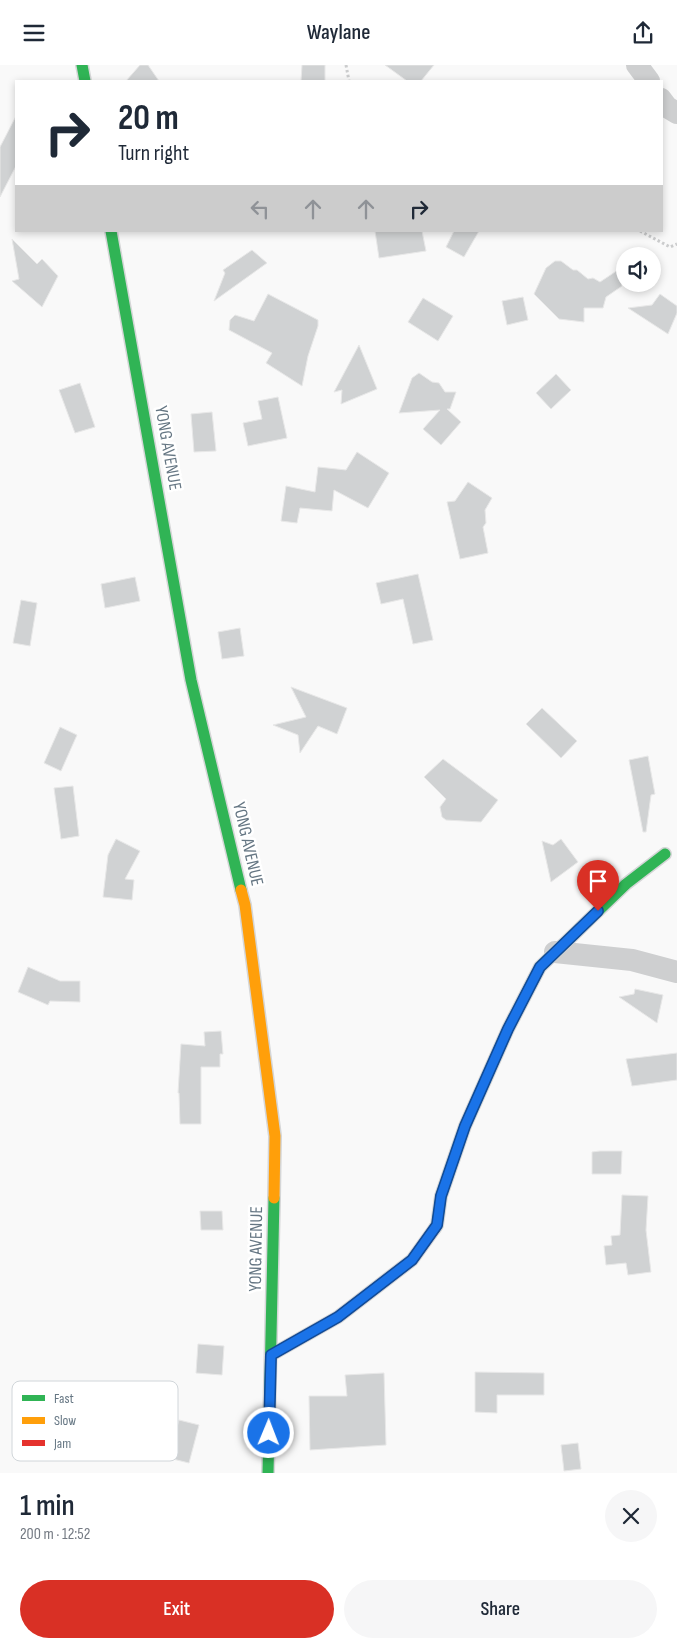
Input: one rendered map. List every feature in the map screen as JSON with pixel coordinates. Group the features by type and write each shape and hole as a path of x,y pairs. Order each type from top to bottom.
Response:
{"street":[{"path":"82,65 84,80"},
{"path":"638,65 648,80"},
{"path":"663,102 667,107 677,113"},
{"name":"YONG AVENUE","path":"111,232 191,680 245,905 274,1135 268,1473"},
{"path":"271,1355 338,1317 412,1260 437,1225 441,1196 465,1126 508,1029 540,967 626,884 665,854"},
{"path":"555,953 632,961 677,972"}],"path":[{"path":"346,65 349,80"},
{"path":"642,232 670,247 677,244"}],"building":[{"path":"140,65 148,65 158,80 127,80"},
{"path":"302,65 325,65 325,80 301,80"},
{"path":"385,65 434,65 422,80 406,80"},
{"path":"15,118 15,168 0,197 0,147"},
{"path":"375,232 422,232 426,251 379,258"},
{"path":"454,232 478,232 464,257 446,247"},
{"path":"12,239 37,264 42,259 58,276 42,307 12,281 19,279"},
{"path":"252,250 267,263 214,301 225,273 223,270"},
{"path":"555,261 561,261 588,279 593,278 600,282 616,271 616,290 606,297 603,308 584,308 584,322 559,319 534,294 546,268"},
{"path":"268,294 318,320 302,386 266,363 272,353 229,330 230,320 235,315 254,321"},
{"path":"660,294 677,306 677,313 668,334 628,308 652,305"},
{"path":"523,297 528,320 507,325 502,301"},
{"path":"423,298 453,316 438,341 408,322"},
{"path":"359,345 377,389 341,404 342,390 334,392"},
{"path":"419,373 432,382 439,383 445,392 456,392 450,409 447,409 461,422 441,445 423,429 440,410 399,413 412,378"},
{"path":"556,374 571,390 551,409 536,393"},
{"path":"80,383 95,427 75,433 59,390"},
{"path":"278,397 287,438 248,446 243,423 262,419 258,401"},
{"path":"212,412 216,451 194,452 191,414"},
{"path":"357,452 389,473 368,508 334,490 332,511 300,508 297,523 281,521 286,486 315,492 318,467 346,470"},
{"path":"468,482 492,498 485,510 486,523 483,527 488,553 460,559 447,502 455,501"},
{"path":"418,574 433,640 413,644 403,599 381,604 376,583"},
{"path":"135,577 140,601 105,608 101,584"},
{"path":"21,600 37,603 30,646 13,643"},
{"path":"240,628 244,656 222,659 218,632"},
{"path":"291,687 347,708 337,734 318,726 300,753 298,735 273,725 306,717"},
{"path":"542,708 577,741 561,758 526,724"},
{"path":"60,727 77,735 61,771 44,763"},
{"path":"648,756 655,794 651,795 646,832 643,832 629,760"},
{"path":"443,759 498,800 481,822 446,820 442,817 440,807 446,799 424,777"},
{"path":"73,786 79,836 61,839 54,788"},
{"path":"116,839 140,851 125,879 134,880 132,900 103,897 108,855"},
{"path":"561,839 578,862 551,882 542,841 553,845"},
{"path":"28,967 60,981 80,981 80,1002 50,1001 48,1005 18,992"},
{"path":"635,989 663,995 657,1023 619,997 634,994"},
{"path":"221,1031 223,1054 220,1054 220,1067 201,1067 201,1124 180,1124 178,1093 181,1044 205,1046 204,1032"},
{"path":"677,1053 677,1080 632,1086 626,1059"},
{"path":"622,1151 621,1174 592,1174 592,1152"},
{"path":"622,1195 648,1196 646,1230 651,1272 628,1275 626,1263 606,1265 604,1246 612,1245 611,1236 620,1235"},
{"path":"200,1211 222,1211 223,1230 201,1230"},
{"path":"198,1344 224,1346 222,1375 196,1373"},
{"path":"475,1372 544,1373 544,1395 497,1395 497,1413 475,1412"},
{"path":"384,1373 386,1445 310,1450 309,1396 347,1396 345,1375"},
{"path":"179,1420 199,1425 189,1463 178,1460"},
{"path":"578,1443 581,1469 564,1471 561,1445"}],"traffic: fast":[{"path":"82,65 85,80"},
{"path":"111,232 191,680 241,890"},
{"path":"435,1228 441,1196 465,1126 508,1029 540,967 626,884 665,854"},
{"path":"268,1473 274,1198"}],"traffic: slow":[{"path":"241,890 245,905 275,1136 274,1198"}],"traffic: jam":[{"path":"271,1355 338,1317 412,1260 435,1228"}],"route":[{"path":"269,1433 271,1355 338,1317 412,1260 437,1225 441,1196 465,1126 508,1029 540,967 598,911"}]}
